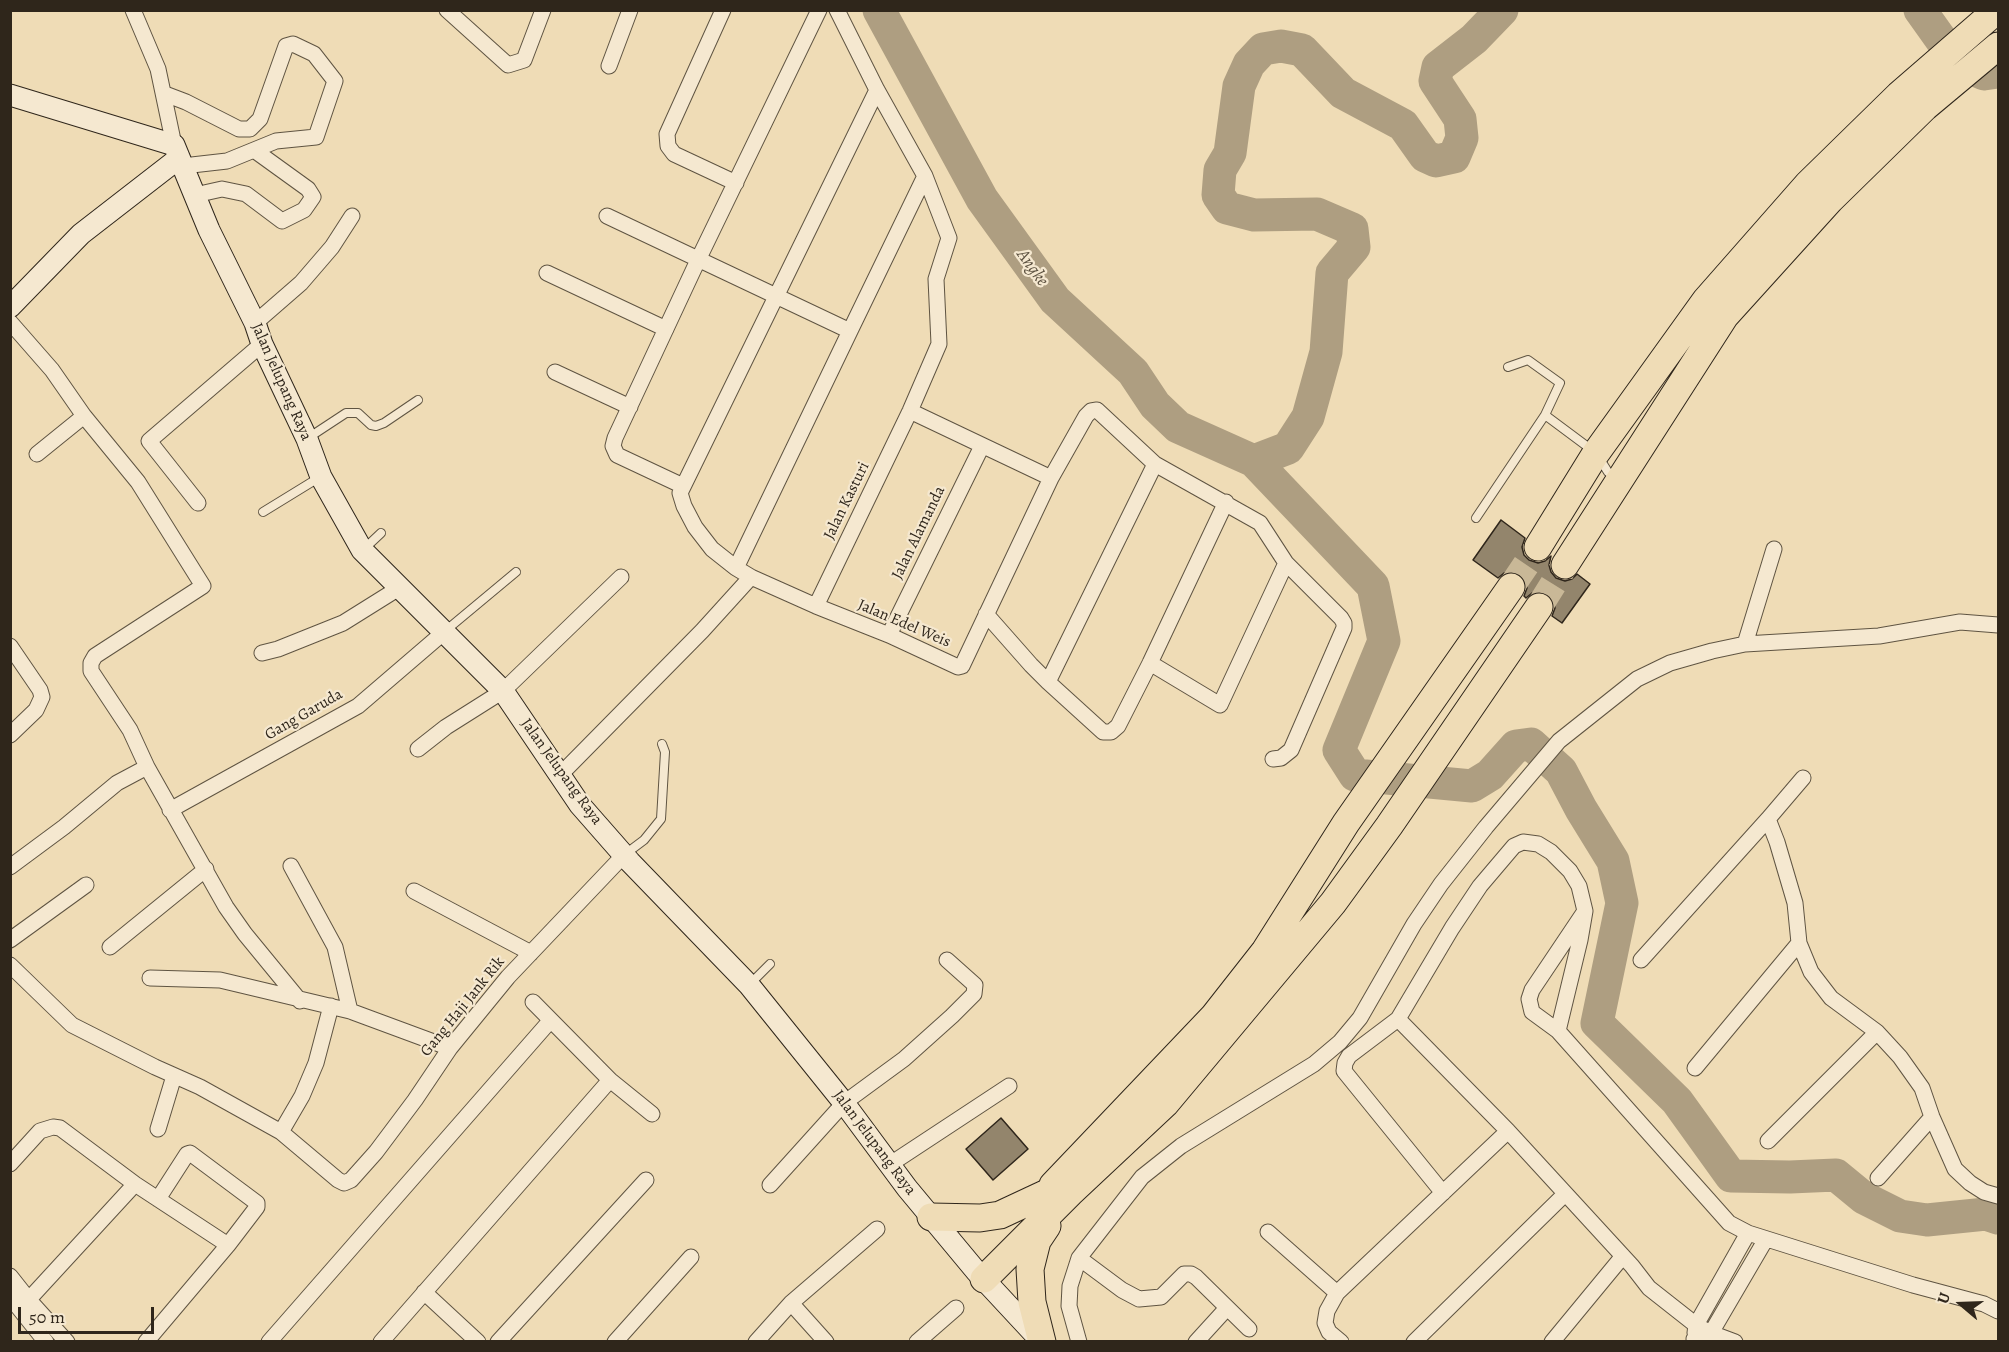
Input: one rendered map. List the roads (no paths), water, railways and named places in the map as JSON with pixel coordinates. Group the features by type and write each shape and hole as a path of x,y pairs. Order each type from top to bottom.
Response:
{"highway":[{"path":"1538,547 1596,453 1706,300 1808,184 1899,95 1996,12"},
{"path":"1565,566 1725,316 1830,200 1925,107 1998,46"},
{"path":"980,1275 1058,1193 1214,1016 1265,951 1346,823 1511,587"},
{"path":"931,1217 980,1218 1000,1215 1058,1193 1165,1104 1333,903 1389,826 1539,607"},
{"path":"1042,1341 1032,1302 1030,1269 1037,1241 1058,1193"}],"street":[{"name":"Jalan Jelupang Raya","path":"133,10 158,69 179,156 209,230 255,323 262,344 307,439 321,477 363,550 502,691 580,805 677,912 749,985 844,1103 889,1165 931,1217 980,1275 1042,1341"},
{"path":"447,10 508,65 524,60 543,10"},
{"path":"609,66 630,10"},
{"path":"723,10 667,134 668,146 674,154 736,183"},
{"path":"819,10 630,407 613,446 617,455 683,486 878,90"},
{"name":"Jalan Kasturi","path":"816,606 910,411 939,344 936,279 949,238 925,176 837,10"},
{"path":"10,95 179,156 226,161 276,141 316,137 335,81 314,54 293,44 286,46 260,119 250,129 239,129 165,93"},
{"path":"195,195 222,189 246,194 282,221 304,210 313,197 308,189 254,150"},
{"path":"10,307 81,234 179,156"},
{"path":"736,568 925,176"},
{"path":"255,323 301,283 332,247 352,216"},
{"path":"607,216 850,331"},
{"path":"548,273 666,329"},
{"path":"10,322 52,370 84,416 138,482 202,586 95,656 91,663 91,671 130,729 170,810 232,916 300,1001"},
{"path":"198,503 149,441 262,344"},
{"path":"555,372 630,407"},
{"name":"Jalan Edel Weis","path":"683,486 680,493 695,527 712,549 736,568 816,606 889,635 958,667 965,662 1051,478 1086,416 1091,411 1097,410 1155,464"},
{"path":"910,411 1051,478"},
{"path":"37,454 84,416"},
{"name":"Jalan Alamanda","path":"889,635 982,446"},
{"path":"1048,682 1155,464 1260,523 1286,562 1344,623 1344,628 1291,750 1281,758 1273,759"},
{"path":"986,614 1048,682 1103,732 1111,732 1118,726 1150,663 1226,502"},
{"path":"1745,644 1774,549"},
{"path":"1150,663 1220,705 1286,562"},
{"path":"417,748 502,691 621,577"},
{"path":"560,775 702,631 751,577"},
{"path":"262,653 278,649 343,623 399,588"},
{"path":"1079,1341 1069,1306 1070,1286 1079,1258 1142,1177 1181,1146 1314,1064 1340,1042 1360,1018 1414,924 1441,884 1559,741 1637,679 1670,663 1745,644 1879,636 1960,622 1998,626"},
{"name":"Gang Garuda","path":"170,810 358,706 443,633"},
{"path":"10,646 40,690 42,697 36,710 10,735"},
{"path":"10,867 64,827 117,783 147,767"},
{"path":"1641,960 1803,778"},
{"path":"1768,819 1795,903 1799,943 1811,972 1831,998 1877,1032 1900,1057 1922,1088 1955,1169 1984,1192 1998,1196"},
{"path":"1443,1193 1344,1071 1349,1056 1398,1019 1480,886 1514,846 1523,842 1538,844 1551,852 1570,871 1579,886 1585,911 1558,1031"},
{"name":"Gang Haji Jank Rik","path":"281,1132 338,1180 344,1182 351,1180 376,1152 450,1048 508,977 624,855"},
{"path":"291,866 335,947 350,1011"},
{"path":"110,947 206,868"},
{"path":"10,940 86,885"},
{"path":"414,891 531,953"},
{"path":"1585,911 1532,990 1529,999 1532,1012 1558,1031 1729,1223 1766,1239 1913,1285 1984,1304 1998,1311"},
{"path":"1695,1068 1799,943"},
{"path":"770,1185 844,1103 904,1059 974,994 975,985 947,960"},
{"path":"10,965 72,1025 200,1087 281,1132 302,1096 316,1064 331,1006"},
{"path":"150,978 220,980 300,1001 350,1011 450,1048"},
{"path":"533,1002 610,1080 652,1114"},
{"path":"1398,1019 1508,1131 1694,1335"},
{"path":"269,1341 550,1021"},
{"path":"1768,1141 1877,1032"},
{"path":"158,1129 174,1076"},
{"path":"381,1341 610,1080"},
{"path":"889,1165 1009,1086"},
{"path":"1878,1178 1932,1117"},
{"path":"10,1164 40,1131 53,1127 71,1135 135,1184 228,1245"},
{"path":"1341,1341 1329,1332 1325,1323 1327,1311 1337,1293 1508,1131"},
{"path":"146,1341 228,1245 257,1207 257,1203 194,1154 187,1154 158,1199"},
{"path":"498,1341 646,1180"},
{"path":"25,1305 135,1184"},
{"path":"1414,1341 1565,1194"},
{"path":"756,1341 790,1303 877,1229"},
{"path":"1268,1232 1337,1293"},
{"path":"1694,1335 1748,1233"},
{"path":"1711,1333 1766,1239"},
{"path":"1552,1341 1623,1256"},
{"path":"615,1341 691,1257"},
{"path":"1079,1258 1122,1290 1140,1299 1161,1297 1184,1274 1191,1274 1249,1329"},
{"path":"10,1276 46,1341"},
{"path":"424,1292 478,1341"},
{"path":"10,1297 25,1305 67,1341"},
{"path":"790,1303 826,1341"},
{"path":"917,1341 956,1308"},
{"path":"1196,1341 1227,1308"},
{"path":"1694,1335 1711,1333 1735,1341"}],"lane":[{"path":"1476,518 1545,415 1560,383 1528,360 1508,367"},
{"path":"307,439 346,413 357,413 371,425 376,426 417,400"},
{"path":"1545,415 1596,453 1608,472 1619,481"},
{"path":"262,512 321,477"},
{"path":"363,550 381,533"},
{"path":"443,633 516,572"},
{"path":"624,855 644,840 661,819 666,752 662,744"},
{"path":"749,985 770,964"}],"waterway":[{"name":"Angke","path":"879,10 982,199 1055,300 1133,372 1155,405 1178,427 1254,461 1373,586 1384,641 1339,750 1355,775 1472,786 1490,775 1516,746 1531,744 1561,771 1613,861 1622,903 1597,1023 1677,1101 1731,1176 1836,1175 1864,1198 1900,1216 1927,1220 1986,1214 1998,1218"},
{"path":"1254,461 1288,448 1308,417 1326,352 1332,273 1354,247 1352,229 1317,214 1254,215 1227,208 1218,195 1220,170 1230,153 1239,86 1249,64 1263,49 1281,46 1302,50 1343,93 1403,125 1425,156 1436,161 1454,157 1462,138 1460,119 1435,81 1438,67 1474,39 1502,10"},
{"path":"1920,10 1957,62 1984,74 1998,72"}],"tunnel":[{"path":"1511,587 1538,547"},
{"path":"1539,607 1565,565"}]}
